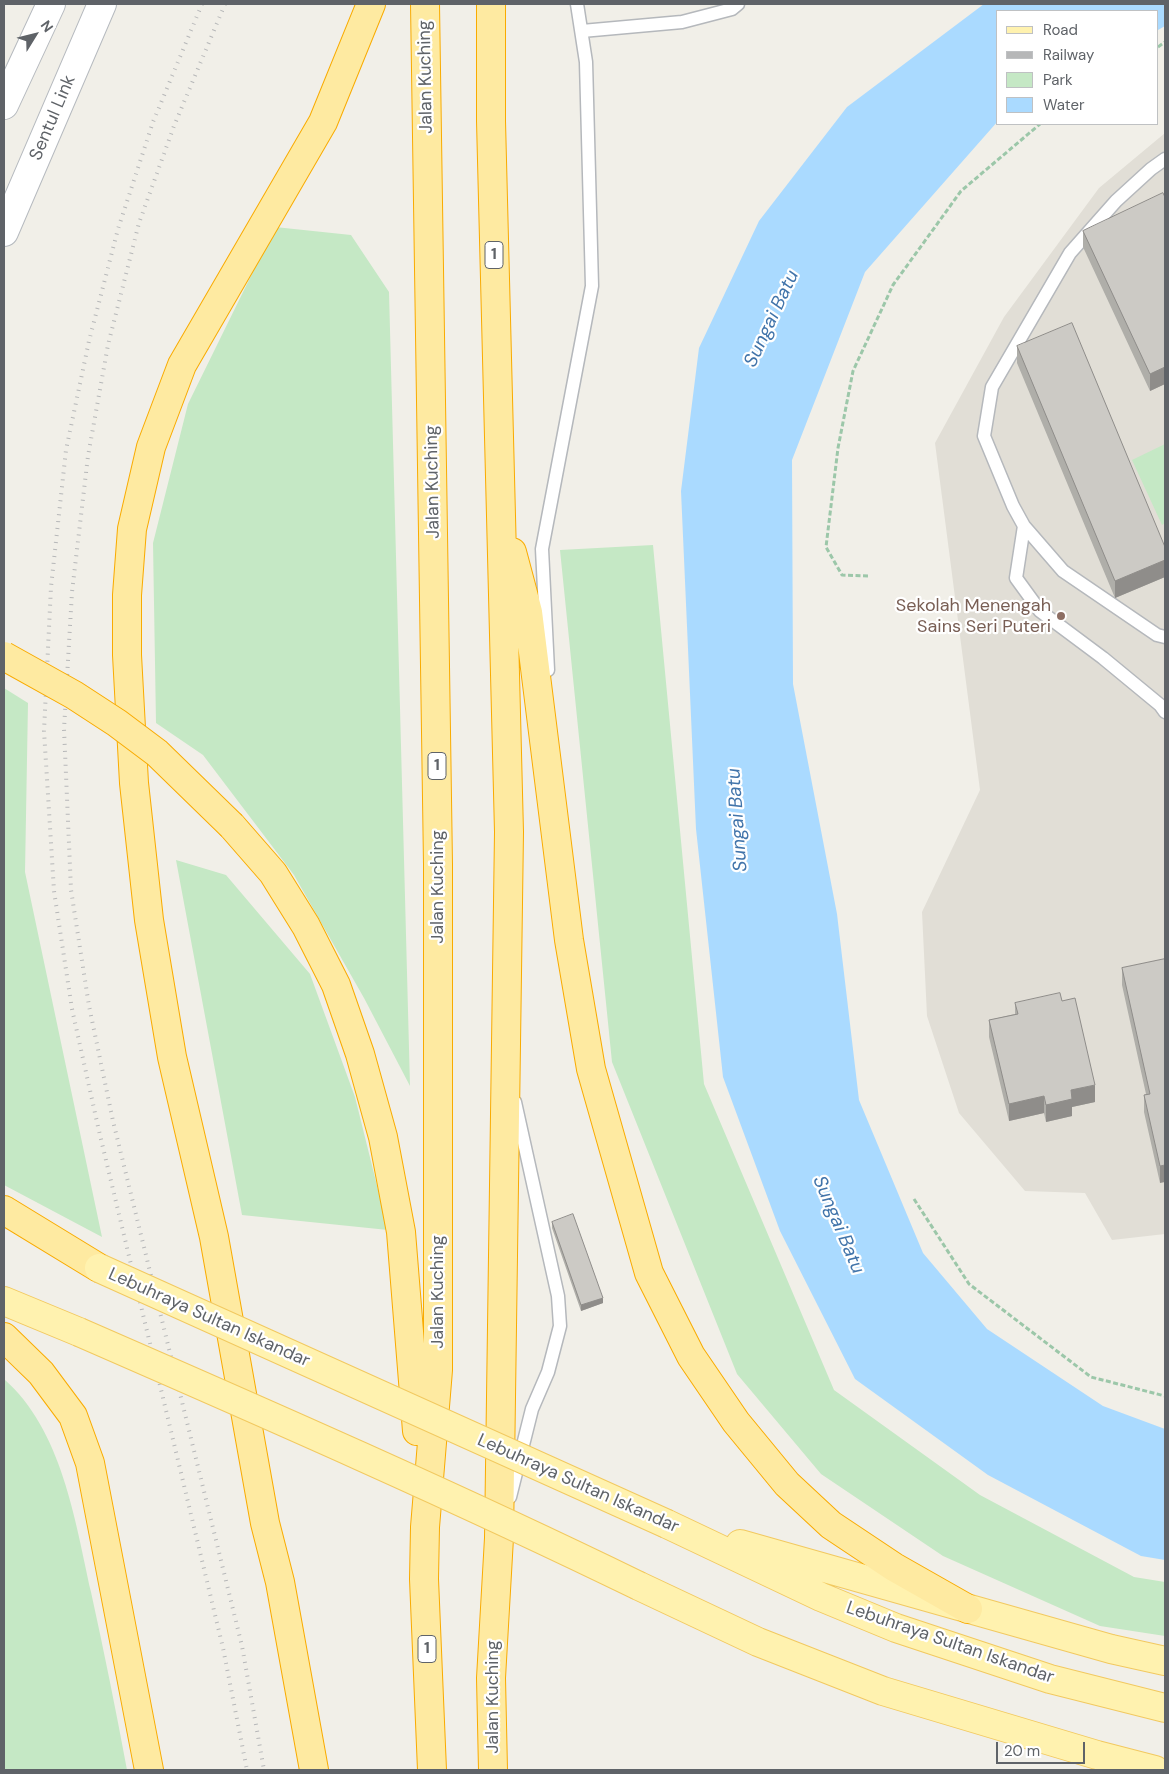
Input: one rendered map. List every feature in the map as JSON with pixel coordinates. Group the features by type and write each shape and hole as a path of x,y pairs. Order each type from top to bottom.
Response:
{"highway":[{"path":"314,1770 280,1582 264,1523 214,1237 172,1057 149,920 134,783 127,655 127,595 132,529 151,446 182,365 323,122 371,4"},
{"name":"Jalan Kuching","path":"425,4 438,864 438,1351 425,1527 424,1579 432,1770"},
{"name":"Jalan Kuching","path":"491,4 491,121 509,832 499,1538 491,1678 494,1770"},
{"path":"501,512 528,612 569,940 591,1068 649,1273 691,1356 736,1422 781,1477 831,1525 894,1567 968,1609"},
{"path":"4,656 74,695 124,728 157,753 232,826 273,874 306,926 336,985 360,1054 380,1127 401,1232 425,1527"},
{"path":"4,1210 99,1268"},
{"path":"4,1338 41,1373 73,1416 90,1463 150,1770"}],"main road":[{"path":"4,105 51,4"},
{"name":"Sentul Link","path":"4,232 102,4"},
{"name":"Lebuhraya Sultan Iskandar","path":"4,1226 667,1524 820,1597 896,1628 1050,1679 1165,1708"},
{"path":"4,1301 372,1460 758,1642 883,1691 1097,1755 1156,1770"},
{"path":"667,1524 1111,1649 1165,1660"}],"lane":[{"path":"555,821 542,549 592,286 586,62 577,4"},
{"path":"582,31 682,22 732,9 738,4"},
{"path":"1165,159 1116,200 1070,254 992,387 984,436 1013,506 1024,526 1063,571 1157,636 1165,637"},
{"path":"1024,526 1016,578 1040,611 1103,658 1160,705 1165,712"},
{"path":"499,1538 532,1409 548,1372 560,1326 558,1296 506,1060"}],"path":[{"path":"868,576 842,575 826,548 838,448 853,371 893,285 961,192 1039,125"},
{"path":"914,1199 968,1284 1092,1377 1165,1396"}],"shaded area":[{"name":"Sekolah Menengah Sains Seri Puteri","path":"1165,133 1165,1234 1112,1240 1085,1193 1025,1191 959,1113 927,1016 922,912 980,790 935,443 1004,317 1099,188"}],"green space":[{"path":"275,227 351,235 389,292 410,1086 364,998 294,875 203,755 156,723 153,543 188,404"},
{"path":"1165,444 1165,523 1162,525 1132,460"},
{"path":"653,545 704,1084 834,1390 980,1495 1134,1577 1165,1582 1165,1636 1100,1626 943,1556 821,1474 737,1374 612,1062 560,550"},
{"path":"4,688 28,703 25,872 102,1237 4,1185"},
{"path":"176,860 226,875 310,974 355,1097 388,1230 242,1215"},
{"path":"4,1379 24,1400 40,1424 53,1450 72,1506 127,1770 4,1770"}],"water":[{"name":"Sungai Batu","path":"984,4 1165,4 1165,26 1159,29 1159,10 996,10 996,123 865,272 792,460 793,684 837,914 859,1100 923,1253 987,1329 1103,1406 1165,1429 1165,1560 1141,1556 988,1475 855,1379 780,1231 723,1077 696,829 681,491 699,348 759,221 847,107"}],"building":[{"path":"1163,193 1165,197 1165,367 1150,374 1083,231"},
{"path":"1072,323 1165,547 1165,560 1115,581 1017,346"},
{"path":"1165,959 1165,1165 1160,1166 1144,1095 1150,1094 1122,968"},
{"path":"1060,993 1062,1001 1075,998 1095,1085 1071,1090 1072,1099 1046,1105 1044,1096 1009,1104 989,1020 1018,1014 1015,1003"},
{"path":"573,1214 603,1298 581,1305 552,1222"}],"railway":[{"path":"202,4 153,122 118,229 89,341 66,450 51,587 44,731 54,891 72,1009 99,1131 223,1648 247,1770"},
{"path":"225,4 174,126 139,223 108,345 88,456 72,592 64,729 71,890 89,1006 113,1121 242,1646 264,1770"}],"place":[{"name":"Sekolah Menengah Sains Seri Puteri","path":"1061,616"}]}
